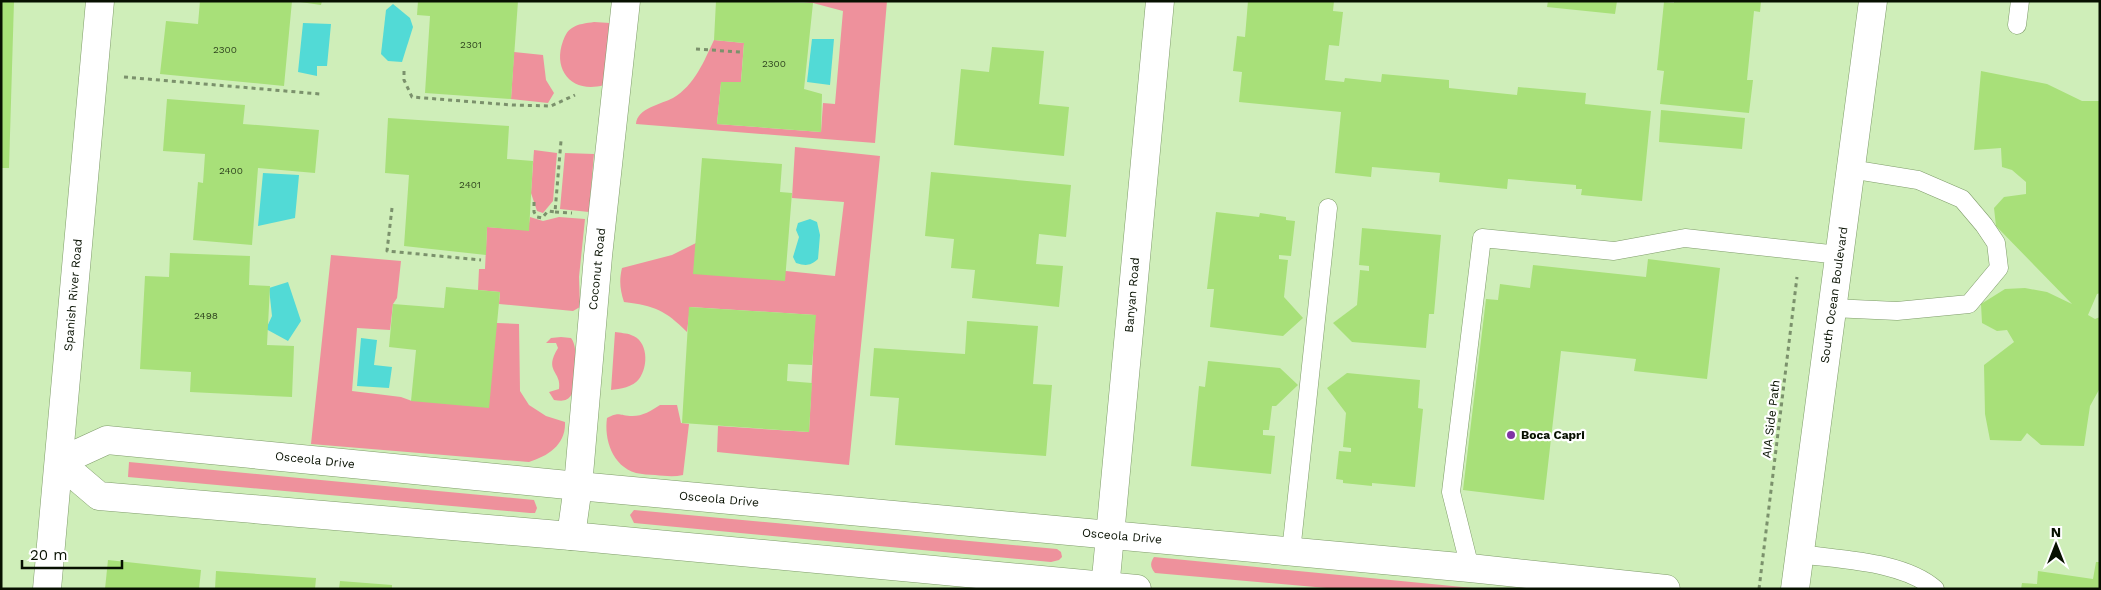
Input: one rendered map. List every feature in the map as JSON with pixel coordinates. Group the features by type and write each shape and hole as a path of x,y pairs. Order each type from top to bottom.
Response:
{"street":[{"name":"Spanish River Road","path":"47,589 100,1"},
{"name":"Coconut Road","path":"571,536 578,486 598,256 626,1"},
{"name":"Banyan Road","path":"1105,587 1160,1"},
{"name":"South Ocean Boulevard","path":"1795,589 1873,1"},
{"name":"Osceola Drive","path":"59,462 107,440 578,486 1470,568 1666,589"},
{"path":"59,462 99,496 571,536 1137,589"}],"lane":[{"path":"2017,24 2020,1"},
{"path":"1832,308 1897,312 1969,304 1999,268 1996,243 1984,225 1962,199 1918,180 1850,169"},
{"path":"1291,552 1328,208"},
{"path":"1470,568 1451,492 1482,238 1614,251 1685,238 1839,255"},
{"path":"1800,554 1879,565 1924,579 1936,589"}],"path":[{"path":"696,49 740,52"},
{"path":"404,71 404,80 412,97 512,106 551,106 575,95"},
{"path":"94,74 320,94"},
{"path":"534,202 534,212 537,217 542,218 548,211 556,212 561,141"},
{"path":"392,208 387,251 482,260"},
{"name":"AIA Side Path","path":"1759,589 1800,251"}],"shaded area":[{"path":"794,1 887,1 875,143 636,124 637,119 645,110 681,93 698,72 714,40 744,43 741,82 721,83 717,124 821,132 823,103 835,104 843,11 813,3"},
{"path":"594,22 610,23 604,85 593,87 583,86 568,78 560,62 560,52 563,41 570,29"},
{"path":"514,52 543,55 546,80 554,93 548,103 511,99"},
{"path":"795,147 880,156 849,465 717,452 718,426 809,432 815,315 690,307 687,332 659,310 644,305 624,302 621,289 620,277 622,268 672,255 696,243 786,271 835,276 844,202 792,198"},
{"path":"534,150 557,153 553,201 543,213 537,211 531,193"},
{"path":"565,153 594,154 589,212 560,209"},
{"path":"530,217 543,221 559,217 585,219 579,277 580,307 573,311 499,304 500,292 478,290 479,269 485,269 487,227 528,230"},
{"path":"331,255 401,261 397,298 393,304 390,330 357,328 352,391 401,397 412,401 497,323 519,324 520,391 529,405 546,416 565,422 565,430 559,443 549,453 529,462 311,444"},
{"path":"615,332 637,338 644,348 645,361 642,374 636,382 626,387 611,390"},
{"path":"551,338 571,338 574,343 576,357 572,394 562,401 554,400 549,392 559,389 558,378 552,362 558,348 556,343 546,343"},
{"path":"660,405 677,405 681,423 689,424 683,475 669,476 636,473 621,464 611,451 606,426 607,418 616,414 638,416"},
{"path":"129,462 534,500 537,508 535,513 530,513 128,477"},
{"path":"634,510 1057,549 1061,552 1062,557 1051,562 634,523 630,515"},
{"path":"1154,557 1483,589 1338,589 1155,573 1151,565"}],"water":[{"path":"393,4 410,18 413,27 402,62 388,61 381,54 386,10"},
{"path":"303,23 331,24 327,66 317,66 317,76 298,72"},
{"path":"812,39 834,39 830,85 807,82"},
{"path":"263,173 299,175 295,218 258,226"},
{"path":"810,219 817,222 820,235 818,259 808,265 803,265 796,263 793,257 799,237 796,230 798,223"},
{"path":"288,282 301,321 288,341 266,329 272,316 269,288"},
{"path":"361,338 377,340 374,365 392,367 389,388 357,386"}],"building":[{"path":"1,1 14,1 9,168 1,168"},
{"path":"200,1 292,1 284,86 160,74 166,21 198,24"},
{"path":"293,1 322,1 321,5"},
{"path":"418,1 518,1 511,99 425,93 430,16 417,15"},
{"path":"716,1 813,3 804,89 822,94 821,132 717,124 721,82 741,82 744,43 714,40"},
{"path":"1248,1 1334,1 1333,11 1343,12 1339,46 1329,45 1325,80 1344,82 1345,78 1381,82 1382,74 1449,80 1449,88 1517,95 1518,87 1586,93 1585,104 1651,111 1642,201 1581,195 1582,189 1576,189 1576,185 1508,179 1507,189 1439,182 1440,173 1372,167 1371,177 1335,173 1341,112 1239,102 1242,72 1233,71 1237,36 1245,37"},
{"path":"1548,1 1617,1 1615,14 1547,7"},
{"path":"1674,1 1761,1 1760,12 1754,11 1747,80 1753,80 1749,113 1660,104 1664,71 1657,70 1664,2 1674,3"},
{"path":"992,47 1044,51 1039,104 1069,107 1064,156 954,145 961,69 989,72"},
{"path":"1981,71 2047,84 2082,101 2100,101 2100,293 2097,294 2088,315 2095,319 2100,317 2100,388 2090,406 2084,446 2041,445 2027,433 2021,441 1990,440 1985,414 1984,365 2014,342 2007,330 1997,331 1982,323 1981,304 2005,289 2025,288 2047,292 2072,304 1996,226 1994,208 2004,197 2026,194 2026,182 2012,170 2002,167 2001,148 1974,150"},
{"path":"167,99 245,105 243,124 319,130 315,173 258,168 252,245 193,240 198,182 203,183 205,154 163,151"},
{"path":"1661,110 1745,118 1742,149 1659,142"},
{"path":"388,118 509,126 507,159 533,161 529,231 487,227 486,255 404,246 409,175 385,173"},
{"path":"702,158 782,164 780,192 792,193 785,281 693,274"},
{"path":"931,172 1071,185 1066,237 1039,234 1036,264 1063,266 1059,307 972,298 975,270 951,268 954,239 925,236"},
{"path":"1216,212 1259,217 1260,213 1286,217 1286,220 1295,221 1291,256 1279,255 1279,259 1288,260 1284,297 1303,318 1283,336 1210,327 1214,289 1207,289"},
{"path":"1362,228 1441,235 1434,314 1429,314 1426,348 1352,342 1333,323 1357,305 1360,270 1369,271 1369,266 1359,265"},
{"path":"170,253 250,256 249,285 270,286 267,345 294,346 292,397 190,392 191,372 140,369 145,276 169,277"},
{"name":"Boca Capri","path":"1648,259 1720,268 1707,379 1634,371 1636,359 1561,351 1544,500 1463,490 1486,299 1498,300 1500,284 1530,288 1533,265 1646,277"},
{"path":"446,287 500,292 489,408 411,401 416,350 389,347 393,304 444,308"},
{"path":"689,307 816,315 812,365 788,364 787,381 812,383 809,432 682,423"},
{"path":"967,321 1038,326 1033,384 1052,385 1046,456 895,445 899,398 870,396 874,348 965,354"},
{"path":"1208,361 1280,368 1298,385 1276,406 1272,406 1269,430 1263,430 1263,435 1275,436 1271,474 1191,466 1199,386 1205,387"},
{"path":"1347,373 1420,380 1418,408 1423,409 1415,487 1372,483 1372,486 1343,483 1343,480 1336,479 1339,451 1351,452 1351,448 1343,447 1346,413 1327,388"},
{"path":"108,560 201,570 199,589 105,589"},
{"path":"2096,562 2100,562 2100,589 2021,589 2022,583 2037,584 2038,571 2093,579"},
{"path":"216,571 316,578 315,589 215,589"},
{"path":"340,581 392,585 392,589 339,589"}],"place":[{"name":"Boca Capri","path":"1511,435"}]}
